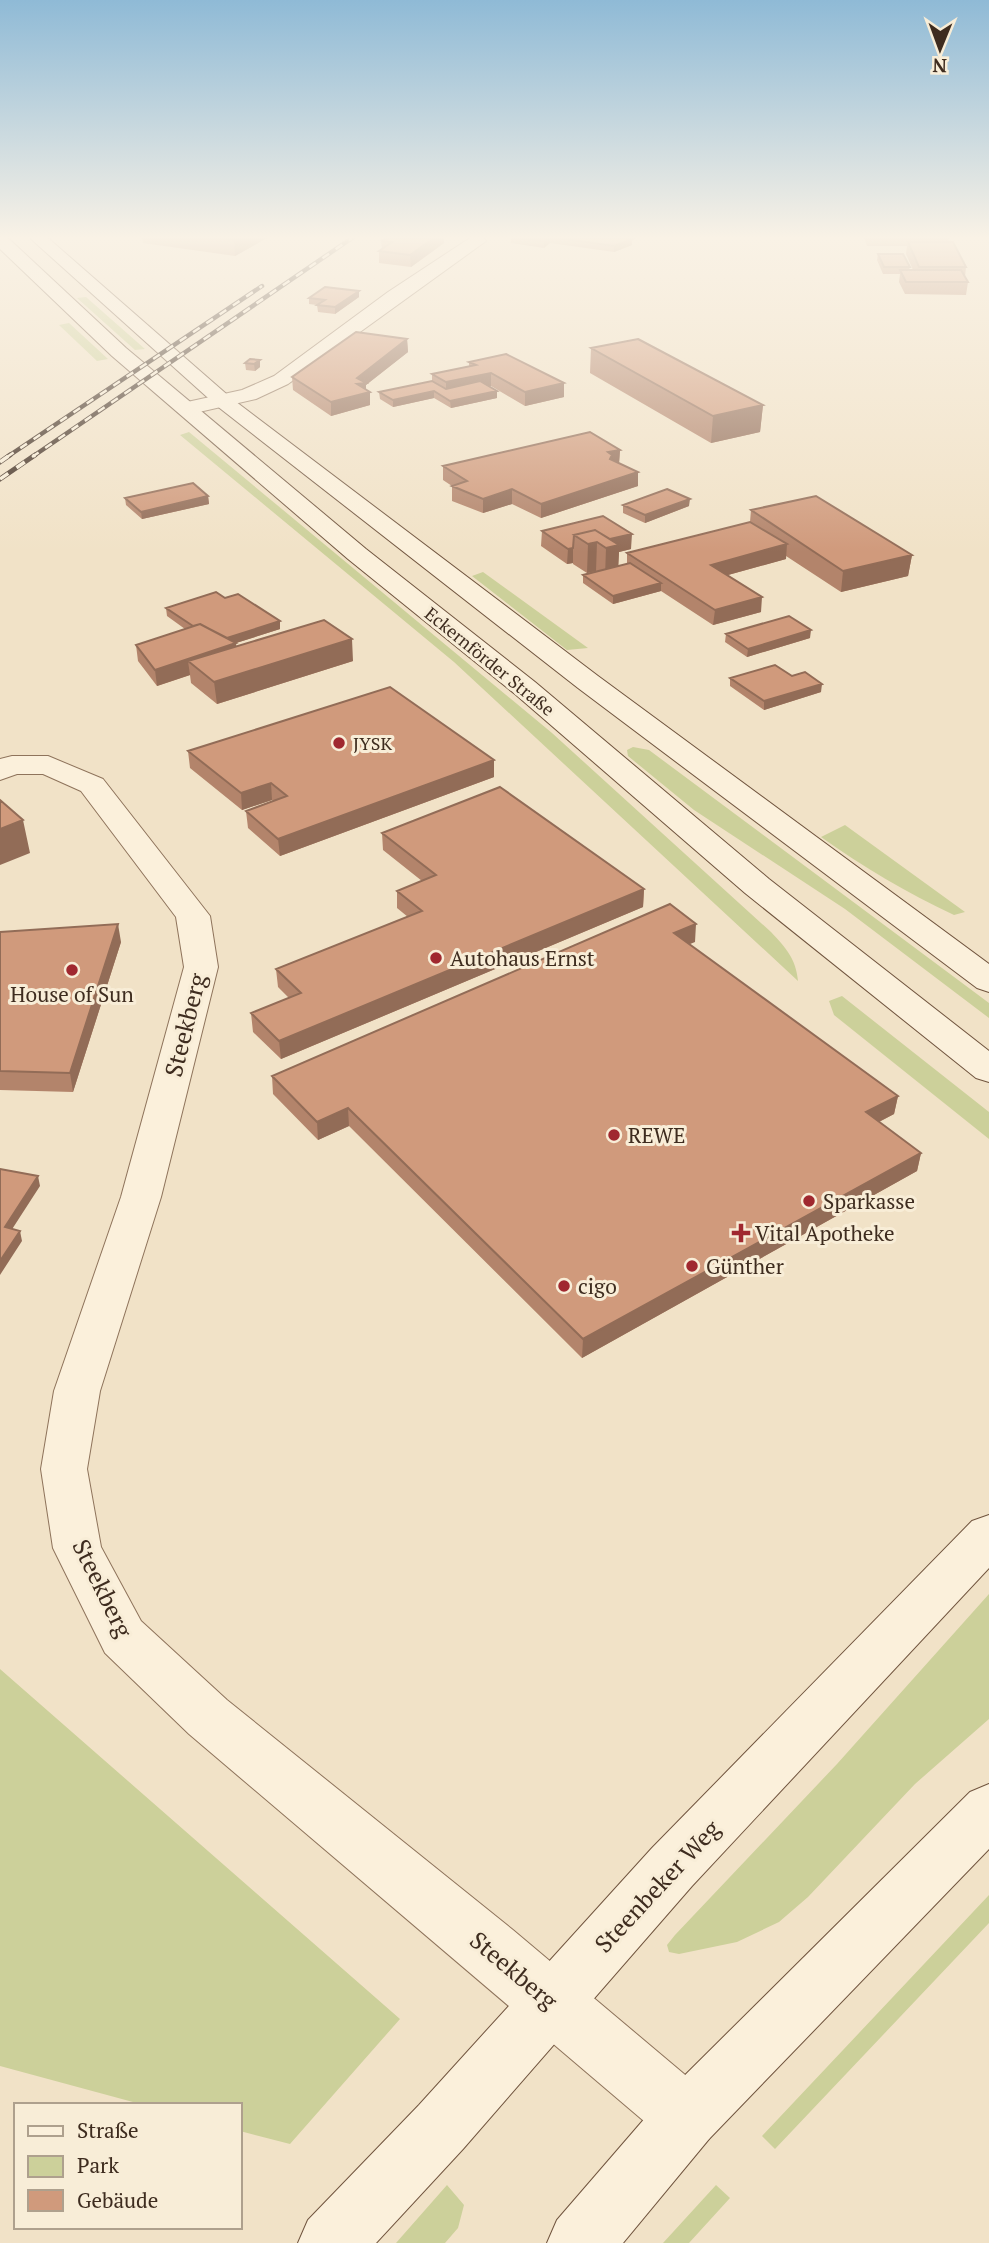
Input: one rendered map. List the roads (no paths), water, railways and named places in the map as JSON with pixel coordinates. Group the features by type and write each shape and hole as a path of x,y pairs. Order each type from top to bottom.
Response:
{"main road":[{"name":"Eckernförder Straße","path":"109,343 357,554 525,688 757,886 989,1070"},
{"name":"Eckernförder Straße","path":"156,343 223,402 588,682 989,981"},
{"path":"186,409 249,395 281,380 332,343"},
{"name":"Steekberg","path":"0,771 12,765 48,765 92,785 193,916 201,967 141,1197 77,1391 64,1469 78,1548 123,1637 208,1717 552,2001 687,2117"},
{"name":"Steenbeker Weg","path":"331,2243 441,2126 672,1867 989,1535"},
{"path":"580,2243 687,2117 989,1810"}],"railway":[{"path":"7,457 177,343"},
{"path":"32,457 199,343"},
{"path":"0,462 10,455"},
{"path":"0,479 35,455"}],"place":[{"name":"JYSK","path":"339,743"},
{"name":"Autohaus Ernst","path":"436,958"},
{"name":"House of Sun","path":"72,970"},
{"name":"REWE","path":"614,1135"},
{"name":"Sparkasse","path":"809,1201"},
{"name":"Vital Apotheke","path":"741,1233"},
{"name":"Günther","path":"692,1266"},
{"name":"cigo","path":"564,1286"}]}
